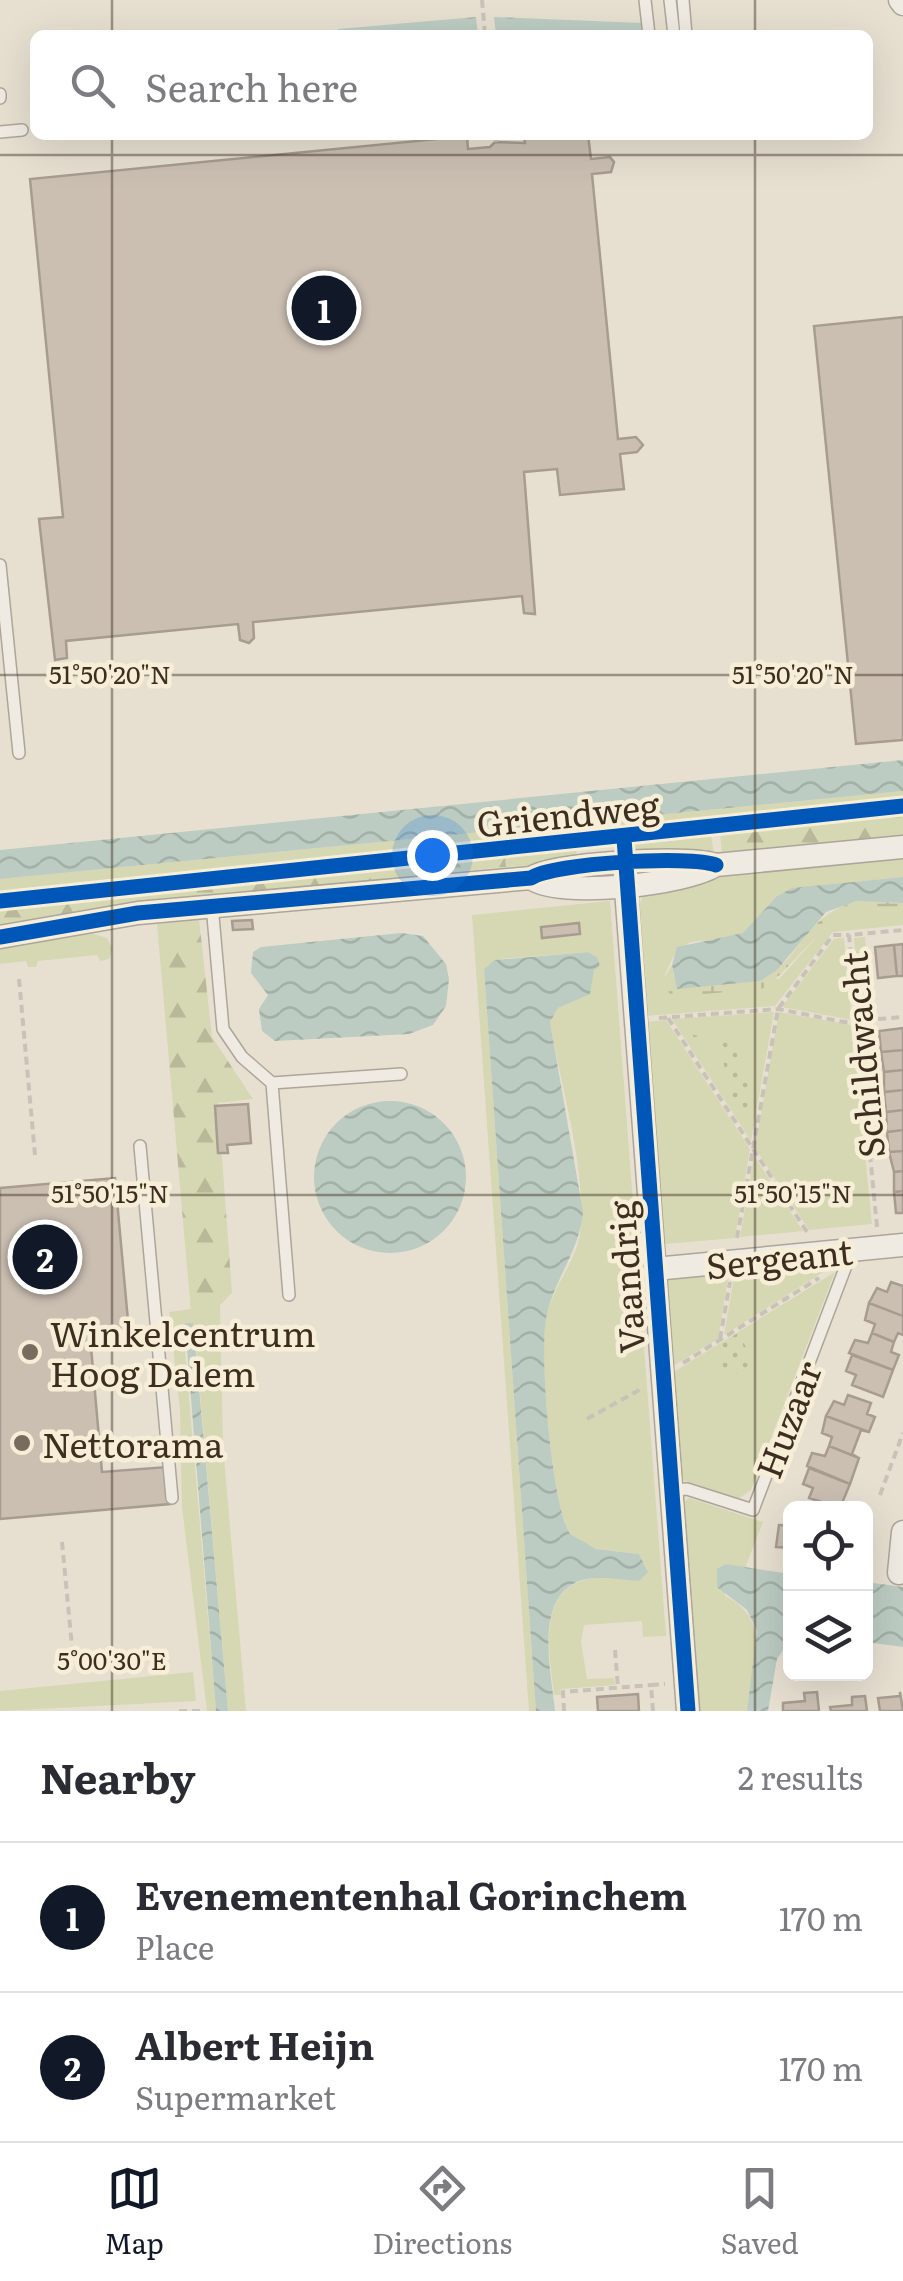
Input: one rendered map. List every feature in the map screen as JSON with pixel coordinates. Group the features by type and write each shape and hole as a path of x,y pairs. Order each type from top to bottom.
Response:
{"street":[{"name":"Griendweg","path":"0,937 212,905 530,878 540,872 625,874 674,859 716,865 903,847"},
{"name":"Vaandrig","path":"625,874 688,1711"},
{"name":"Sergeant","path":"655,1269 903,1244"},
{"path":"898,1573 903,1532"}],"lane":[{"path":"645,0 649,30"},
{"path":"670,0 673,30"},
{"path":"682,0 685,30"},
{"path":"0,132 22,130"},
{"path":"0,565 7,694 19,753"},
{"path":"212,905 222,1029 242,1057 272,1083 289,1295"},
{"path":"272,1083 401,1074"},
{"path":"140,1146 172,1498"},
{"name":"Huzaar","path":"671,1490 688,1489 752,1510 852,1250"}],"path":[{"path":"482,0 485,30"},
{"path":"720,1339 778,1009 833,935 848,935"},
{"path":"19,979 34,1155"},
{"path":"636,1020 778,1009 857,1022 903,1017"},
{"path":"587,1419 831,1270 668,1018"},
{"path":"880,1494 903,1434"},
{"path":"62,1542 73,1657"},
{"path":"615,1650 618,1688"},
{"path":"564,1711 563,1692 686,1682"},
{"path":"651,1686 653,1711"},
{"path":"179,1711 204,1711"}],"green space":[{"path":"903,791 903,801 883,805 0,896 0,879"},
{"path":"903,812 903,837 722,854 720,833"},
{"path":"711,834 714,855 630,858 633,842"},
{"path":"576,848 577,862 506,867 505,855"},
{"path":"505,855 506,867 138,903 0,926 0,906"},
{"path":"903,857 903,877 822,885 768,905 751,929 735,937 690,942 673,957 664,977 779,979 833,919 864,909 903,911 903,925 833,932 775,1006 646,1016 638,908 643,896 660,887 715,876"},
{"path":"610,901 666,1636 643,1637 642,1621 584,1625 581,1642 587,1679 614,1678 615,1685 561,1689 561,1695 554,1695 549,1634 556,1604 564,1592 581,1581 647,1569 639,1554 596,1549 570,1534 558,1493 546,1394 546,1317 576,1248 581,1225 579,1174 550,1022 558,1008 586,989 597,957 588,952 500,959 484,969 536,1711 529,1711 472,915"},
{"path":"857,901 903,903 903,911 864,909 834,919 767,988 675,997 669,993 664,978 672,965 675,984 730,986 762,979 776,971 824,918"},
{"path":"199,919 212,1037 253,1099 218,1103 232,1293 219,1306 191,1312 157,924"},
{"path":"90,933 107,938 113,949 109,959 100,961 97,955 38,961 36,967 28,967 26,961 0,964 0,946"},
{"path":"865,937 873,1017 861,1019 854,938"},
{"path":"844,938 852,1020 782,1007 834,939"},
{"path":"774,1012 751,1141 672,1019"},
{"path":"779,1012 852,1025 872,1224 809,1230 755,1148"},
{"path":"666,1020 750,1149 735,1238 664,1244 647,1022"},
{"path":"679,1031 713,1040 740,1039 733,1044 752,1096 747,1111 734,1105 722,1057 724,1046 684,1038"},
{"path":"754,1156 803,1231 740,1237"},
{"path":"823,1261 828,1269 724,1335 735,1271"},
{"path":"729,1272 718,1339 671,1367 664,1278"},
{"path":"835,1272 751,1490 738,1499 678,1476 672,1373"},
{"path":"220,1305 223,1446 246,1711 228,1711 194,1324 186,1323 183,1328 216,1711 207,1711 182,1507 180,1410 169,1312"},
{"path":"738,1333 755,1363 738,1374 722,1368 716,1346"},
{"path":"689,1498 763,1522 745,1568 726,1564 725,1596 740,1606 755,1631 756,1662 747,1711 698,1711 681,1505"},
{"path":"193,1672 196,1701 0,1711 0,1691"}],"water":[{"path":"476,17 477,30 338,30"},
{"path":"494,17 642,23 642,30 495,30"},
{"path":"903,760 903,791 0,879 0,850"},
{"path":"903,877 903,903 857,901 826,912 777,970 760,981 677,989 672,965 677,947 743,933 776,897 792,888"},
{"path":"401,933 423,936 446,964 446,1006 433,1025 409,1034 275,1041 262,1031 259,1009 268,995 251,973 253,952 261,947"},
{"path":"588,952 597,957 600,966 594,970 590,994 558,1008 550,1022 583,1212 577,1239 547,1314 544,1359 548,1426 563,1518 570,1534 596,1549 639,1554 648,1572 639,1581 582,1580 562,1593 554,1607 548,1641 555,1711 536,1711 484,969 495,960"},
{"path":"390,1101 419,1107 444,1123 460,1148 466,1177 460,1206 444,1231 419,1247 390,1253 361,1247 336,1231 320,1206 314,1177 320,1148 336,1123 361,1107"},
{"path":"185,1323 193,1323 194,1331 228,1711 216,1711"},
{"path":"726,1564 783,1573 783,1650 777,1659 768,1711 747,1711 757,1631 747,1610 717,1587 717,1569"},
{"path":"873,1583 903,1587 903,1647 873,1643"}],"building":[{"path":"426,140 467,140 468,149 490,147 495,142 525,143 525,140 589,140 591,159 610,157 614,162 611,172 592,174 618,439 636,437 643,445 637,452 620,454 624,489 560,495 557,469 524,472 535,614 524,613 522,596 253,622 254,638 249,643 240,640 238,624 66,641 67,658 55,660 39,519 63,517 30,179"},
{"path":"903,317 903,740 856,744 814,326"},
{"path":"252,920 253,929 233,930 232,921"},
{"path":"579,923 580,934 542,938 541,927"},
{"path":"903,944 903,976 897,976 894,945"},
{"path":"894,945 897,976 878,978 875,947"},
{"path":"903,1028 903,1050 881,1052 879,1031"},
{"path":"903,1050 903,1070 884,1072 881,1052"},
{"path":"903,1070 903,1090 884,1092 884,1072"},
{"path":"903,1090 903,1110 886,1112 884,1092"},
{"path":"248,1104 251,1143 227,1145 228,1153 218,1153 215,1106"},
{"path":"903,1110 903,1130 887,1132 886,1112"},
{"path":"903,1130 903,1151 889,1152 887,1132"},
{"path":"903,1151 903,1171 894,1172 889,1152"},
{"path":"903,1171 903,1191 894,1192 894,1172"},
{"path":"115,1178 130,1343 91,1347 102,1472 167,1467 170,1504 0,1519 0,1188"},
{"path":"903,1191 903,1213 896,1213 894,1192"},
{"path":"891,1282 903,1286 903,1316 869,1303 877,1288 887,1292"},
{"path":"869,1303 903,1316 903,1335 898,1333 894,1342 872,1333 875,1324 865,1320"},
{"path":"872,1333 894,1342 891,1352 899,1355 893,1370 849,1353 855,1340 868,1343"},
{"path":"852,1355 893,1370 883,1397 852,1385 856,1375 846,1371"},
{"path":"848,1395 871,1403 867,1414 875,1417 869,1432 826,1416 834,1401 844,1405"},
{"path":"826,1416 869,1432 861,1430 852,1454 859,1458 829,1446 832,1437 822,1433"},
{"path":"829,1446 859,1458 850,1484 807,1466 812,1453 825,1456"},
{"path":"809,1468 850,1484 843,1501 818,1501 809,1498 813,1488 803,1484"},
{"path":"779,1525 783,1525 783,1548 776,1547"},
{"path":"817,1692 819,1711 783,1711 783,1703 805,1701 804,1693"},
{"path":"900,1692 903,1711 880,1711 878,1698 900,1696"},
{"path":"638,1694 639,1711 598,1711 597,1697"},
{"path":"865,1696 867,1711 831,1711 830,1707 852,1705 852,1697"}],"cycle path":[{"path":"0,901 903,806"},
{"path":"624,838 688,1711"},
{"path":"0,937 138,913 531,878 592,865 652,861 716,865"}],"place":[{"name":"Evenementenhal Gorinchem","path":"324,308"},
{"name":"Albert Heijn","path":"45,1257"},
{"name":"Winkelcentrum Hoog Dalem","path":"30,1352"},
{"name":"Nettorama","path":"22,1443"}]}
